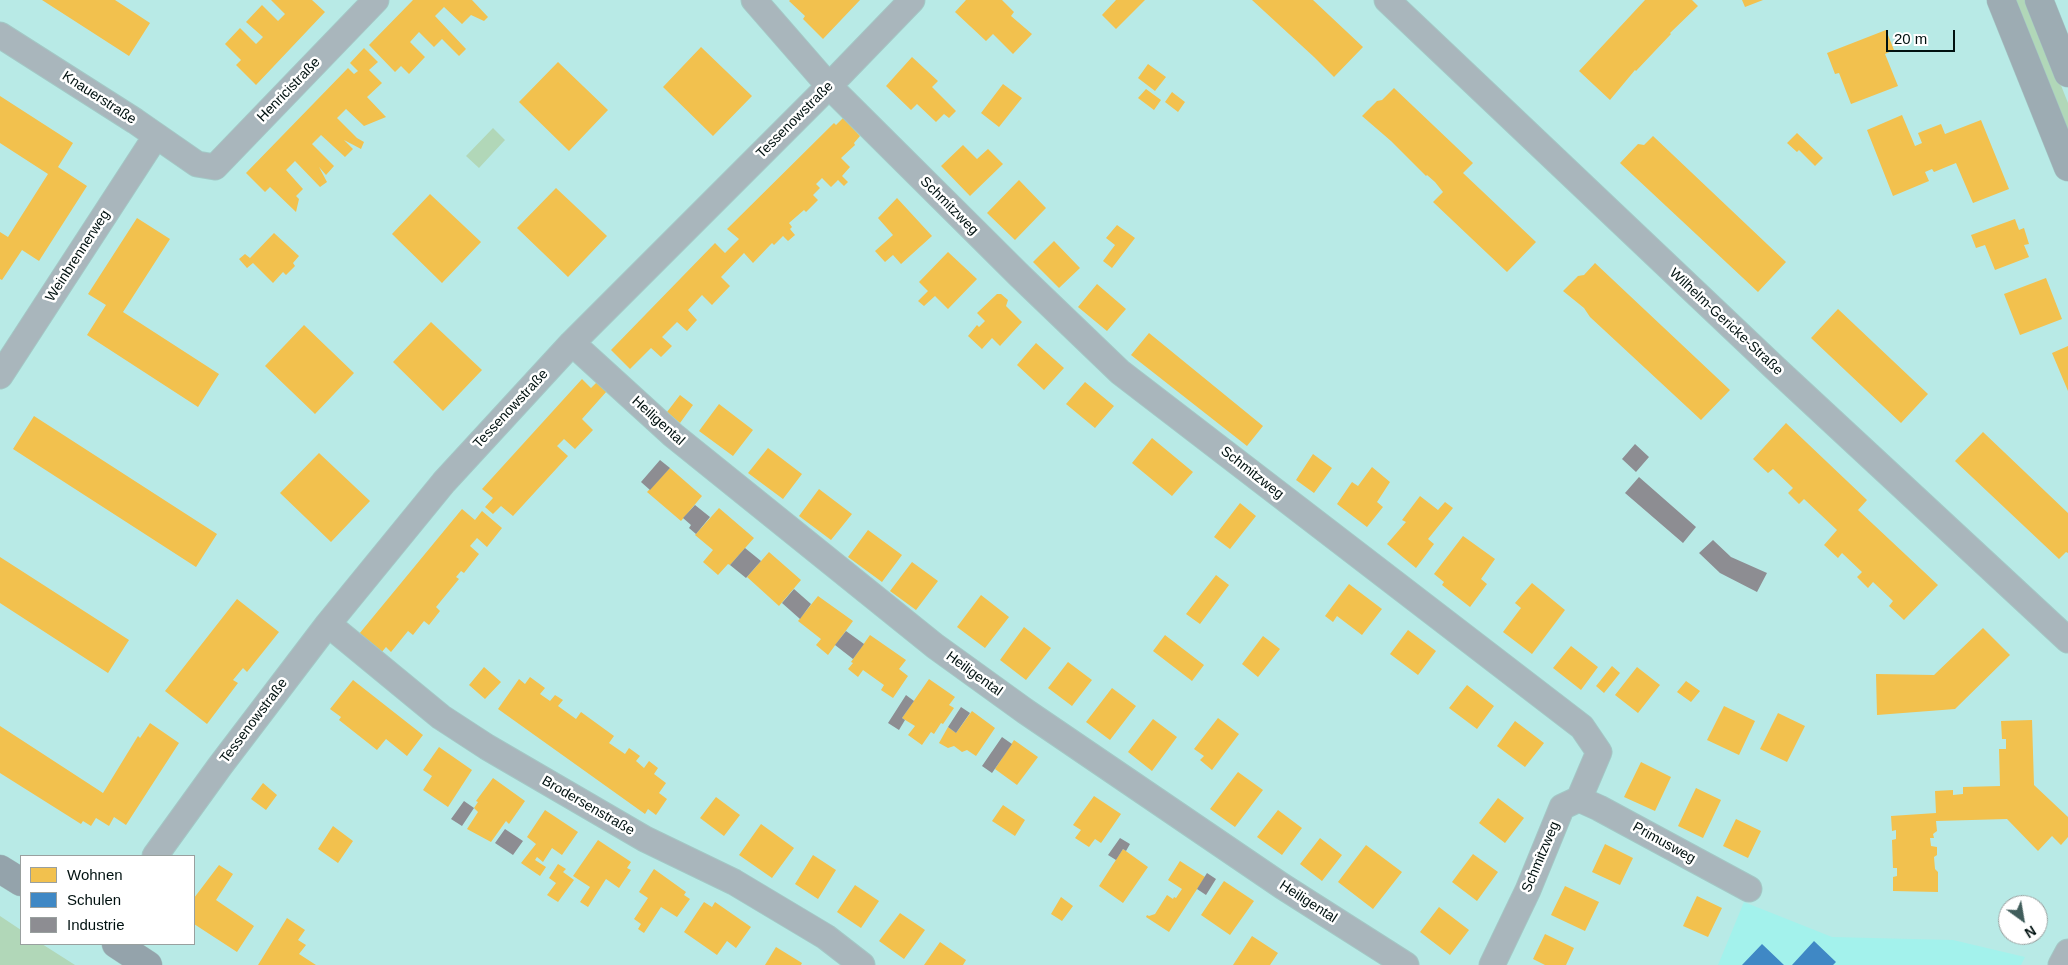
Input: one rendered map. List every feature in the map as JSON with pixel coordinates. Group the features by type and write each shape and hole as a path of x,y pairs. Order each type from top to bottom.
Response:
{"main road":[{"path":"2001,0 2068,167"},
{"path":"2039,0 2068,73"},
{"path":"0,869 20,881"},
{"path":"118,945 148,965"}],"street":[{"name":"Henricistraße","path":"206,165 376,0"},
{"name":"Schmitzweg","path":"754,0 829,86 1020,276 1120,372 1582,727 1599,752 1579,800 1562,807 1528,890 1492,965"},
{"name":"Tessenowstraße","path":"156,855 220,766 328,624 444,482 572,343 829,86 912,0"},
{"name":"Wilhelm-Gericke-Straße","path":"1387,0 1691,289 2068,640"},
{"name":"Knauerstraße","path":"0,35 156,136 206,165"},
{"name":"Weinbrennerweg","path":"0,376 156,136"},
{"name":"Heiligental","path":"572,343 673,435 935,646 1025,711 1282,886 1406,965"},
{"name":"Brodersenstraße","path":"328,624 442,717 487,747 645,839 734,882 826,937 862,965"},
{"name":"Primusweg","path":"1579,800 1599,808 1749,889"},
{"path":"2061,965 2068,952"}],"shaded area":[{"path":"1744,902 1832,937 1953,940 2025,957 2021,965 1718,965"}],"green space":[{"path":"2012,0 2027,0 2068,103 2068,140"},
{"path":"493,128 505,140 479,168 466,156"},
{"path":"0,916 20,929 20,945 44,945 75,965 0,965"}],"building: Wohnen":[{"path":"42,0 115,0 150,23 129,56"},
{"path":"271,0 312,0 325,12 256,85 236,65 241,60 225,44 240,28 256,44 263,37 246,22 262,5 278,21 285,14"},
{"path":"413,0 472,0 488,17 484,21 471,15 462,24 444,7 435,16 466,49 459,56 442,39 434,47 419,32 410,42 425,57 409,74 401,66 395,72 369,45"},
{"path":"790,0 860,0 823,39 803,19 805,16"},
{"path":"966,0 1002,0 1014,12 1011,16 1032,34 1013,54 993,34 986,41 955,12"},
{"path":"1116,0 1145,0 1116,29 1102,15"},
{"path":"1252,0 1313,0 1363,47 1334,77"},
{"path":"1645,0 1692,0 1698,6 1635,70 1610,100 1579,71"},
{"path":"1742,0 1763,0 1745,7"},
{"path":"1886,30 1894,50 1885,54 1898,86 1851,104 1839,73 1835,74 1827,53"},
{"path":"701,47 752,96 713,136 663,87"},
{"path":"364,48 378,62 369,70 382,83 367,97 386,117 364,126 346,109 337,118 357,138 364,142 361,149 344,140 353,149 345,157 321,135 312,144 334,166 326,175 319,167 327,182 320,187 295,161 286,170 303,189 296,196 299,199 296,212 270,187 265,192 246,173 348,68 354,74 358,71 350,63"},
{"path":"912,57 938,81 932,87 956,111 949,118 944,114 936,122 917,104 911,110 886,86"},
{"path":"558,62 608,110 569,151 519,102"},
{"path":"1148,64 1166,77 1155,91 1138,78"},
{"path":"1003,84 1022,98 999,127 981,113"},
{"path":"1394,88 1473,163 1463,173 1536,242 1507,272 1433,202 1443,192 1435,182 1426,176 1391,141 1362,116"},
{"path":"1146,89 1161,100 1154,110 1138,98"},
{"path":"1172,92 1185,102 1178,112 1165,102"},
{"path":"0,96 73,143 58,167 87,186 39,261 22,250 2,280 0,279 0,232 8,237 48,174 0,143"},
{"path":"1902,115 1915,146 1922,143 1918,133 1941,124 1945,134 1981,120 2009,189 1973,203 1956,163 1934,172 1932,169 1925,172 1929,181 1893,196 1867,130"},
{"path":"843,118 860,136 854,143 855,145 841,158 850,167 842,176 848,182 844,186 838,180 831,187 822,178 816,184 820,188 813,195 818,200 806,212 804,210 789,223 792,227 790,229 795,235 788,241 783,236 774,245 772,243 753,263 744,253 721,277 730,286 712,305 702,295 688,310 697,320 687,331 677,322 662,337 672,346 661,357 651,348 630,369 611,350 715,243 725,253 739,239 727,229 834,123 836,125"},
{"path":"1797,133 1823,158 1815,166 1799,150 1797,152 1787,143"},
{"path":"1653,136 1786,262 1758,292 1620,163 1638,144 1644,145"},
{"path":"963,145 977,159 988,149 1003,164 970,196 941,166"},
{"path":"1019,180 1046,208 1015,240 987,213"},
{"path":"556,188 607,236 568,277 517,228"},
{"path":"430,194 481,242 442,283 392,234"},
{"path":"897,198 932,236 901,264 893,255 885,262 875,251 893,235 878,218"},
{"path":"137,218 170,239 123,312 219,374 198,407 87,335 106,305 88,294"},
{"path":"2015,219 2019,230 2024,228 2029,244 2024,245 2029,257 1995,270 1985,245 1976,248 1971,235"},
{"path":"1117,225 1135,238 1112,268 1103,261 1115,245 1106,238"},
{"path":"274,233 299,256 293,263 295,266 286,275 283,272 273,283 253,263 247,268 239,259 245,254 250,258"},
{"path":"1054,241 1080,268 1059,288 1033,262"},
{"path":"948,252 977,279 948,309 935,296 924,306 918,301 928,291 919,282"},
{"path":"1595,263 1730,390 1701,420 1590,317 1584,308 1563,291 1578,276 1584,275"},
{"path":"2046,278 2062,319 2020,335 2004,294"},
{"path":"1097,284 1126,309 1107,331 1078,307"},
{"path":"997,294 1001,294 1008,300 1006,306 1022,322 1000,346 992,338 982,349 968,336 977,325 979,327 985,321 977,313"},
{"path":"1838,309 1928,394 1901,423 1811,338"},
{"path":"431,322 482,370 443,411 393,362"},
{"path":"304,325 354,373 315,414 265,366"},
{"path":"1149,333 1263,426 1247,446 1131,355"},
{"path":"1036,343 1064,368 1044,390 1017,365"},
{"path":"2068,346 2068,391 2052,353"},
{"path":"582,379 591,388 597,382 607,391 582,419 593,430 575,449 564,439 557,446 568,456 513,516 501,506 493,514 485,507 493,498 482,489"},
{"path":"1085,382 1114,406 1095,428 1066,404"},
{"path":"680,395 693,405 680,423 667,412"},
{"path":"719,404 753,430 733,456 699,431"},
{"path":"34,416 217,534 196,567 13,449"},
{"path":"1786,423 1867,500 1858,510 1938,585 1904,620 1889,606 1893,601 1873,582 1868,588 1857,577 1862,572 1842,553 1838,558 1824,545 1837,530 1804,499 1799,504 1788,493 1793,488 1773,469 1768,473 1753,459"},
{"path":"1983,432 2068,513 2068,553 2066,552 2059,559 1955,461"},
{"path":"1152,438 1193,472 1172,496 1132,463"},
{"path":"768,448 802,474 783,499 748,473"},
{"path":"319,453 370,501 331,542 280,493"},
{"path":"1313,454 1332,468 1314,493 1296,480"},
{"path":"1372,467 1390,482 1377,502 1383,507 1367,527 1337,504 1352,482 1358,486"},
{"path":"670,468 702,496 681,521 647,492"},
{"path":"819,489 852,514 831,540 799,516"},
{"path":"1420,496 1438,510 1445,502 1453,508 1428,539 1434,544 1416,568 1387,544 1406,522 1402,520"},
{"path":"1240,503 1256,516 1230,549 1214,537"},
{"path":"719,508 754,538 730,565 728,564 718,575 703,562 713,550 695,535"},
{"path":"462,509 475,520 482,511 502,528 487,547 477,538 470,546 479,554 464,573 461,571 456,577 459,579 436,607 440,611 429,625 424,621 413,635 408,631 391,652 386,647 381,653 359,634"},
{"path":"868,530 902,555 882,582 848,557"},
{"path":"1463,536 1495,559 1481,579 1487,584 1470,607 1442,585 1444,582 1434,574"},
{"path":"769,552 801,580 779,606 747,577"},
{"path":"0,557 129,640 108,673 0,603"},
{"path":"912,562 938,581 916,610 890,591"},
{"path":"1216,575 1229,585 1200,624 1186,614"},
{"path":"1532,583 1565,610 1532,654 1503,632 1521,608 1515,603"},
{"path":"1349,584 1382,609 1362,635 1337,616 1333,622 1325,616"},
{"path":"981,595 1009,617 985,648 957,627"},
{"path":"818,596 853,621 828,655 816,645 821,639 798,621"},
{"path":"237,599 279,632 247,672 243,668 233,680 238,683 207,724 165,691"},
{"path":"1024,627 1051,648 1026,680 1000,660"},
{"path":"1983,628 2010,655 1955,709 1877,715 1876,674 1934,675"},
{"path":"1408,630 1436,651 1418,675 1390,654"},
{"path":"870,635 906,660 899,669 908,676 893,698 881,690 884,685 863,670 858,677 848,669"},
{"path":"1165,635 1204,665 1192,681 1153,651"},
{"path":"1263,636 1280,649 1258,677 1242,664"},
{"path":"1571,646 1598,667 1581,690 1553,668"},
{"path":"1068,662 1092,680 1072,706 1048,688"},
{"path":"1612,666 1620,673 1604,693 1596,686"},
{"path":"484,667 501,682 485,699 469,685"},
{"path":"1637,667 1660,685 1638,713 1615,695"},
{"path":"530,677 545,688 540,694 550,701 555,695 563,700 558,706 576,719 581,712 614,736 609,743 625,754 629,748 640,756 636,761 644,768 649,761 658,768 654,774 666,783 659,793 667,799 656,815 648,809 645,814 498,709 519,679 525,684"},
{"path":"929,679 955,697 949,705 954,708 943,724 941,723 934,734 931,732 922,745 908,735 915,726 902,718"},
{"path":"353,680 423,735 407,756 386,739 377,750 339,720 341,717 330,709"},
{"path":"1686,681 1700,691 1691,702 1677,692"},
{"path":"1467,685 1494,706 1477,729 1449,708"},
{"path":"1112,688 1136,706 1110,740 1086,722"},
{"path":"1724,706 1755,721 1739,755 1707,740"},
{"path":"972,711 995,728 976,756 967,750 962,752 954,746 948,748 939,743 948,727 956,733"},
{"path":"1778,713 1805,726 1787,762 1760,749"},
{"path":"1218,718 1239,734 1212,770 1200,760 1204,756 1194,749"},
{"path":"1153,719 1177,737 1152,771 1128,752"},
{"path":"2032,720 2034,785 2068,817 2068,837 2061,845 2052,836 2038,851 2007,819 1936,821 1937,831 1933,834 1934,838 1930,838 1931,846 1937,847 1937,855 1934,857 1935,869 1938,872 1938,892 1893,891 1893,877 1897,876 1897,868 1893,868 1892,840 1896,839 1896,830 1892,831 1891,816 1936,813 1935,791 1953,790 1953,795 1963,794 1963,787 2000,786 1999,749 2006,749 2006,739 2002,739 2001,721"},
{"path":"1515,721 1544,743 1525,767 1497,746"},
{"path":"150,723 179,743 126,825 114,817 109,826 96,818 91,826 83,821 81,824 0,773 0,726 103,793 138,736 140,738"},
{"path":"1014,740 1038,757 1017,785 995,769"},
{"path":"439,747 472,770 448,807 423,790 432,776 423,770"},
{"path":"1641,762 1671,777 1655,811 1624,797"},
{"path":"1238,772 1263,790 1235,827 1210,809"},
{"path":"493,778 525,801 509,824 506,821 491,842 467,829 478,812 474,808 478,802 476,801"},
{"path":"263,783 277,795 266,810 251,799"},
{"path":"1696,788 1721,800 1703,838 1678,826"},
{"path":"1094,796 1121,814 1101,843 1095,839 1089,847 1075,838 1081,830 1073,825"},
{"path":"716,797 740,815 724,836 700,818"},
{"path":"1498,798 1524,818 1505,843 1479,823"},
{"path":"1003,805 1025,820 1015,836 992,821"},
{"path":"545,810 578,832 562,855 552,848 543,862 537,857 535,860 546,867 540,876 521,863 536,844 527,837"},
{"path":"1278,810 1302,828 1282,855 1257,837"},
{"path":"1736,819 1761,831 1748,858 1723,846"},
{"path":"761,824 794,848 772,878 739,855"},
{"path":"333,826 353,841 338,863 318,849"},
{"path":"1320,838 1342,855 1322,881 1300,864"},
{"path":"598,840 631,862 627,868 631,870 619,888 606,879 588,907 580,902 590,887 573,876"},
{"path":"1605,844 1633,858 1620,885 1592,872"},
{"path":"1366,845 1402,872 1373,909 1338,882"},
{"path":"1123,849 1148,867 1123,903 1099,886"},
{"path":"1473,854 1498,872 1477,901 1452,882"},
{"path":"813,855 836,870 818,899 795,884"},
{"path":"1180,861 1205,877 1169,932 1146,917 1147,915 1155,914 1167,895 1173,899 1174,897 1176,898 1182,889 1168,880"},
{"path":"558,864 566,869 563,872 574,880 558,902 547,895 556,883 549,878"},
{"path":"219,865 233,874 216,900 254,926 237,952 195,925 195,897"},
{"path":"654,869 686,892 684,895 690,899 677,917 661,907 644,933 638,929 641,924 634,919 648,898 639,892"},
{"path":"1224,881 1254,901 1230,935 1201,915"},
{"path":"855,885 879,901 861,928 837,912"},
{"path":"1565,886 1599,902 1585,931 1551,915"},
{"path":"1697,896 1722,908 1708,937 1683,926"},
{"path":"1061,897 1073,906 1062,921 1051,914"},
{"path":"704,902 712,907 715,902 751,927 736,948 727,941 717,955 684,932"},
{"path":"1439,907 1469,930 1450,955 1420,932"},
{"path":"900,913 925,930 904,959 879,941"},
{"path":"287,918 305,930 298,940 306,945 299,954 316,965 258,965"},
{"path":"1545,934 1574,948 1566,965 1545,965 1533,959"},
{"path":"1252,936 1278,953 1270,965 1233,965"},
{"path":"940,942 966,960 963,965 924,965"},
{"path":"776,947 802,963 801,965 765,965"}],"building: Schulen":[{"path":"1814,941 1836,962 1833,965 1792,965"},
{"path":"1762,944 1784,965 1742,965"}],"building: Industrie":[{"path":"1635,444 1649,457 1636,472 1622,459"},
{"path":"660,460 670,468 650,490 641,482"},
{"path":"1639,477 1696,527 1683,543 1625,493"},
{"path":"695,505 710,517 696,534 689,528 691,525 683,518"},
{"path":"1713,540 1731,557 1767,573 1757,592 1720,573 1699,553"},
{"path":"745,548 761,561 746,578 730,565"},
{"path":"794,589 811,604 800,619 782,603"},
{"path":"846,631 864,644 853,659 835,645"},
{"path":"906,695 914,701 902,718 905,720 899,730 888,723"},
{"path":"961,707 970,713 956,733 948,727"},
{"path":"1002,737 1012,744 992,773 982,766"},
{"path":"464,801 474,808 462,826 451,819"},
{"path":"505,829 523,841 513,855 495,843"},
{"path":"1120,838 1130,844 1126,851 1123,849 1116,860 1108,855"},
{"path":"1207,873 1216,879 1206,895 1197,889"}]}
